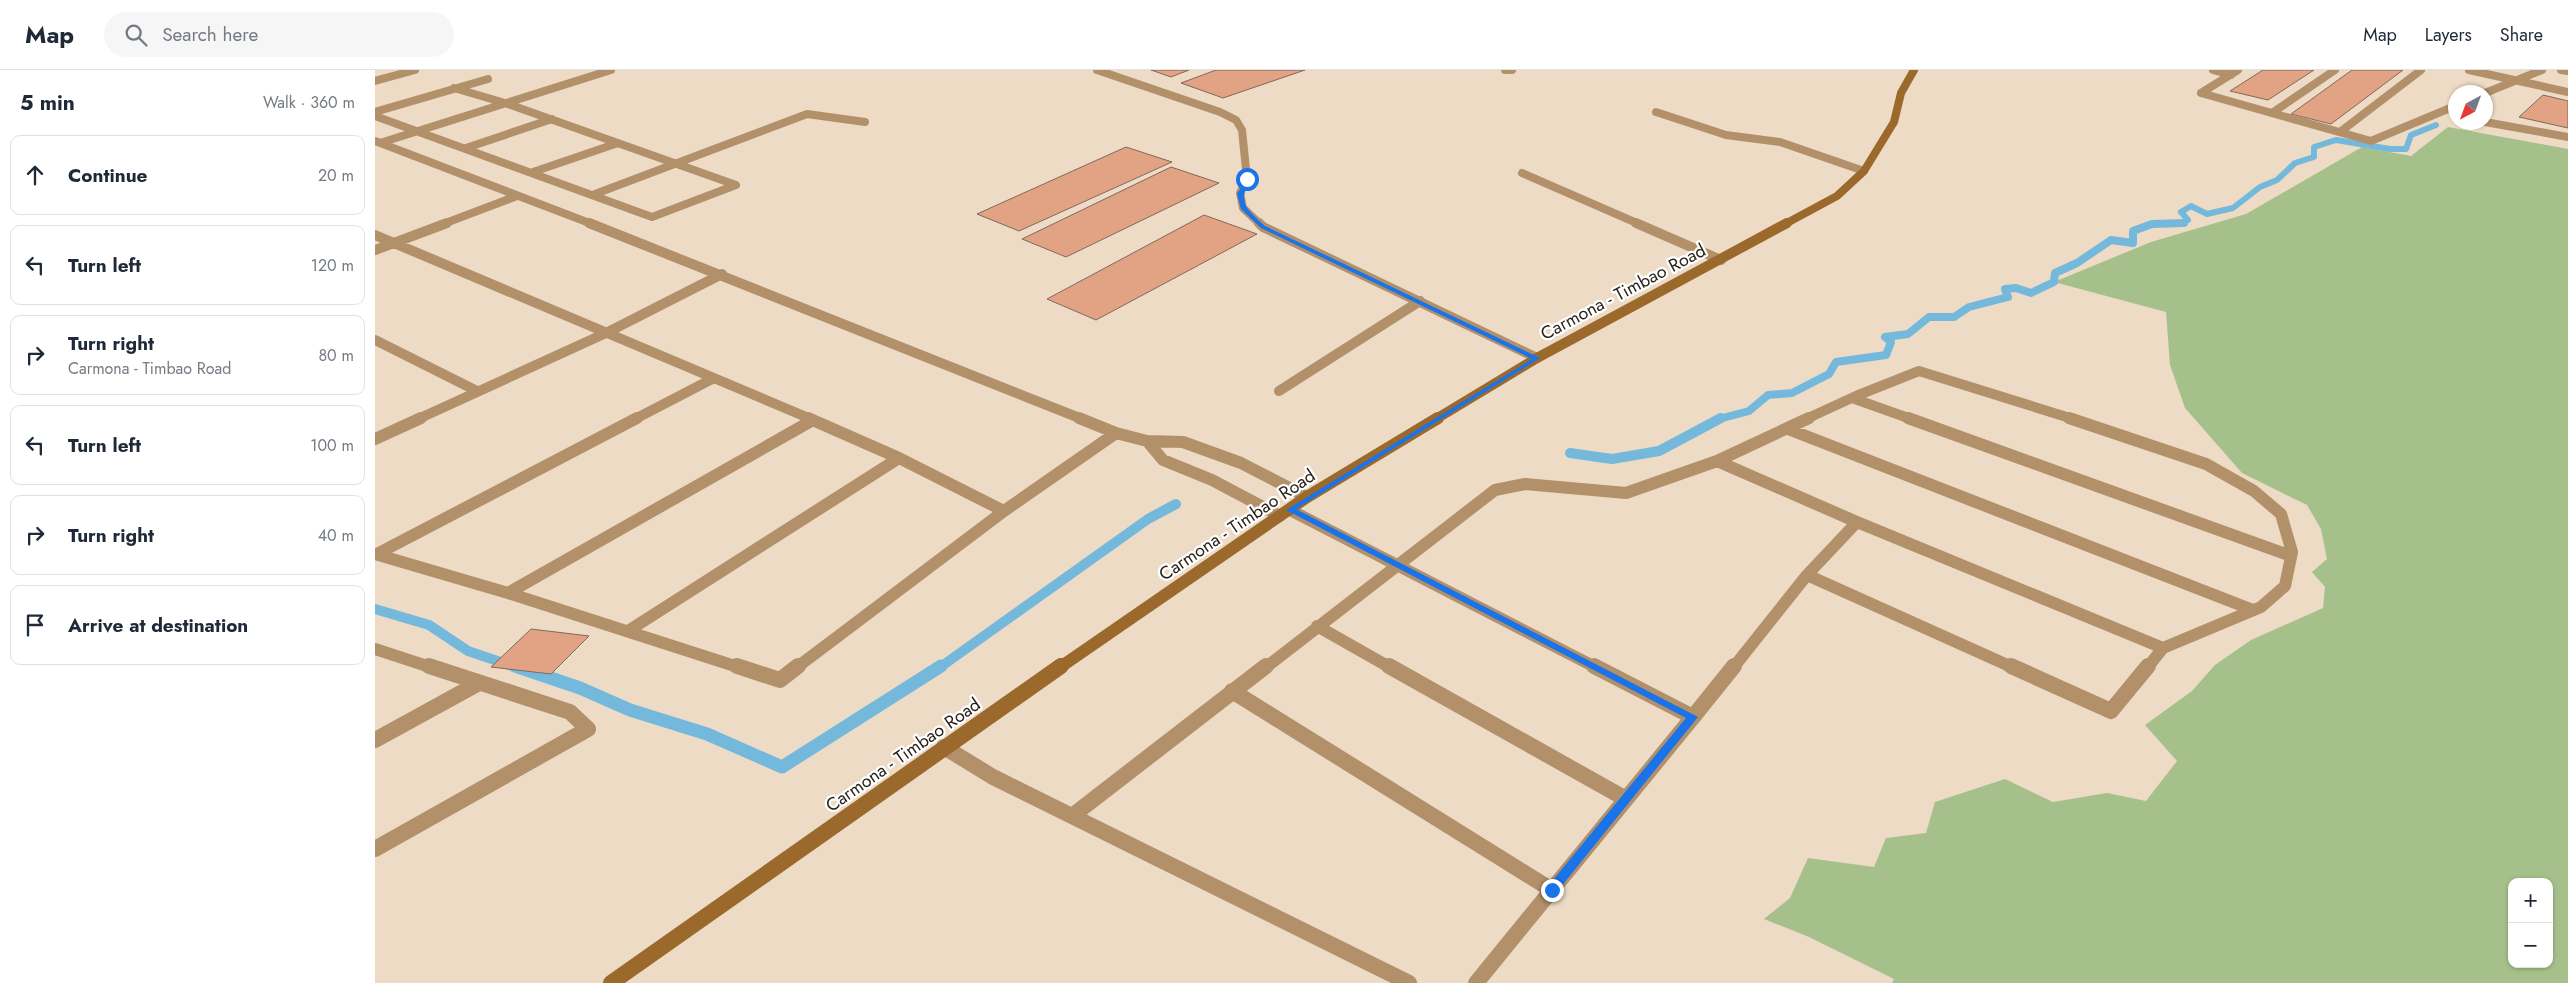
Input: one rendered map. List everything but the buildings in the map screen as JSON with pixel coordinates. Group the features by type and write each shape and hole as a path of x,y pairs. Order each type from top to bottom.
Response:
{"main road":[{"name":"Carmona - Timbao Road","path":"611,983 944,747 1307,497 1537,358 1837,196 1864,171 1894,122 1901,93 1914,70"}],"street":[{"path":"375,81 415,70"},
{"path":"377,142 611,70"},
{"path":"1097,70 1220,112 1236,120 1241,130 1247,179 1240,194 1243,208 1263,227 1537,358"},
{"path":"1505,70 1512,70"},
{"path":"2213,70 2231,74"},
{"path":"2238,70 2201,93 2371,141 2448,109"},
{"path":"2272,113 2335,70"},
{"path":"2340,132 2421,70"},
{"path":"2469,70 2568,92"},
{"path":"2493,90 2541,70"},
{"path":"2561,70 2568,72"},
{"path":"375,112 488,79"},
{"path":"375,116 595,194 652,217 736,185 505,102 454,88"},
{"path":"1656,112 1726,135 1780,142 1864,171"},
{"path":"2437,113 2448,115"},
{"path":"595,194 677,165 807,114 865,122"},
{"path":"466,148 552,120"},
{"path":"2493,123 2568,137"},
{"path":"377,142 722,274 1115,433 1147,441 1183,442 1233,460 1307,497"},
{"path":"533,172 618,143"},
{"path":"1522,173 1721,260"},
{"path":"375,250 517,196"},
{"path":"375,235 813,420 899,458 1004,511"},
{"path":"375,439 605,333 722,274"},
{"path":"1279,391 1420,301"},
{"path":"375,340 477,391"},
{"path":"1072,816 1495,490 1525,484 1626,493 1717,461 1852,398 1919,371 2110,431 2206,464 2255,491 2281,514 2292,552 2285,586 2261,607 2163,648 2111,711 1807,575"},
{"path":"376,554 715,378"},
{"path":"1852,398 2291,556"},
{"path":"509,593 813,420"},
{"path":"1788,429 2253,610"},
{"path":"376,554 509,593 780,680 1004,511 1115,433"},
{"path":"1147,441 1163,460 1212,480 1397,565 1693,717"},
{"path":"628,631 899,458"},
{"path":"1717,461 1857,522 2163,648"},
{"path":"1476,983 1807,575 1857,522"},
{"path":"1317,626 1626,799"},
{"path":"375,849 588,729 570,712 378,652"},
{"path":"375,740 479,683"},
{"path":"1232,691 1552,890"},
{"path":"944,747 993,777 1409,983"}],"green space":[{"path":"2448,127 2448,130 2464,130 2568,149 2568,983 1892,983 1894,979 1809,937 1764,919 1790,898 1808,858 1874,867 1886,838 1926,833 1935,802 2005,779 2053,802 2107,793 2146,801 2177,761 2145,725 2192,691 2215,665 2251,640 2323,608 2325,587 2312,572 2327,559 2321,529 2307,505 2242,473 2185,408 2170,365 2166,312 2054,282 2151,242 2246,214 2362,147 2411,156"}],"waterway":[{"path":"2183,223 2188,220 2181,212 2191,206 2207,214 2233,208 2260,187 2277,180 2295,163 2314,157 2314,147 2336,140 2390,149 2406,149 2411,135 2436,125"},
{"path":"2152,224 2183,223"},
{"path":"2152,224 2183,223"},
{"path":"1719,419 1749,411 1768,395 1792,393 1829,374 1836,362 1886,355 1891,342 1885,337 1908,334 1929,317 1954,317 1969,307 2008,297 2005,289 2016,288 2031,293 2054,282 2055,273 2077,263 2111,240 2133,243 2133,231 2152,224"},
{"path":"1570,453 1612,459 1659,451 1719,419"},
{"path":"939,668 1148,519 1176,504"},
{"path":"375,609 429,625 468,651 518,668"},
{"path":"515,666 580,688 630,710 707,734 782,767 941,666"}],"route":[{"path":"1247,179 1240,194 1243,208 1263,227 1537,358 1307,497 1290,510 1693,717 1552,890"}]}
